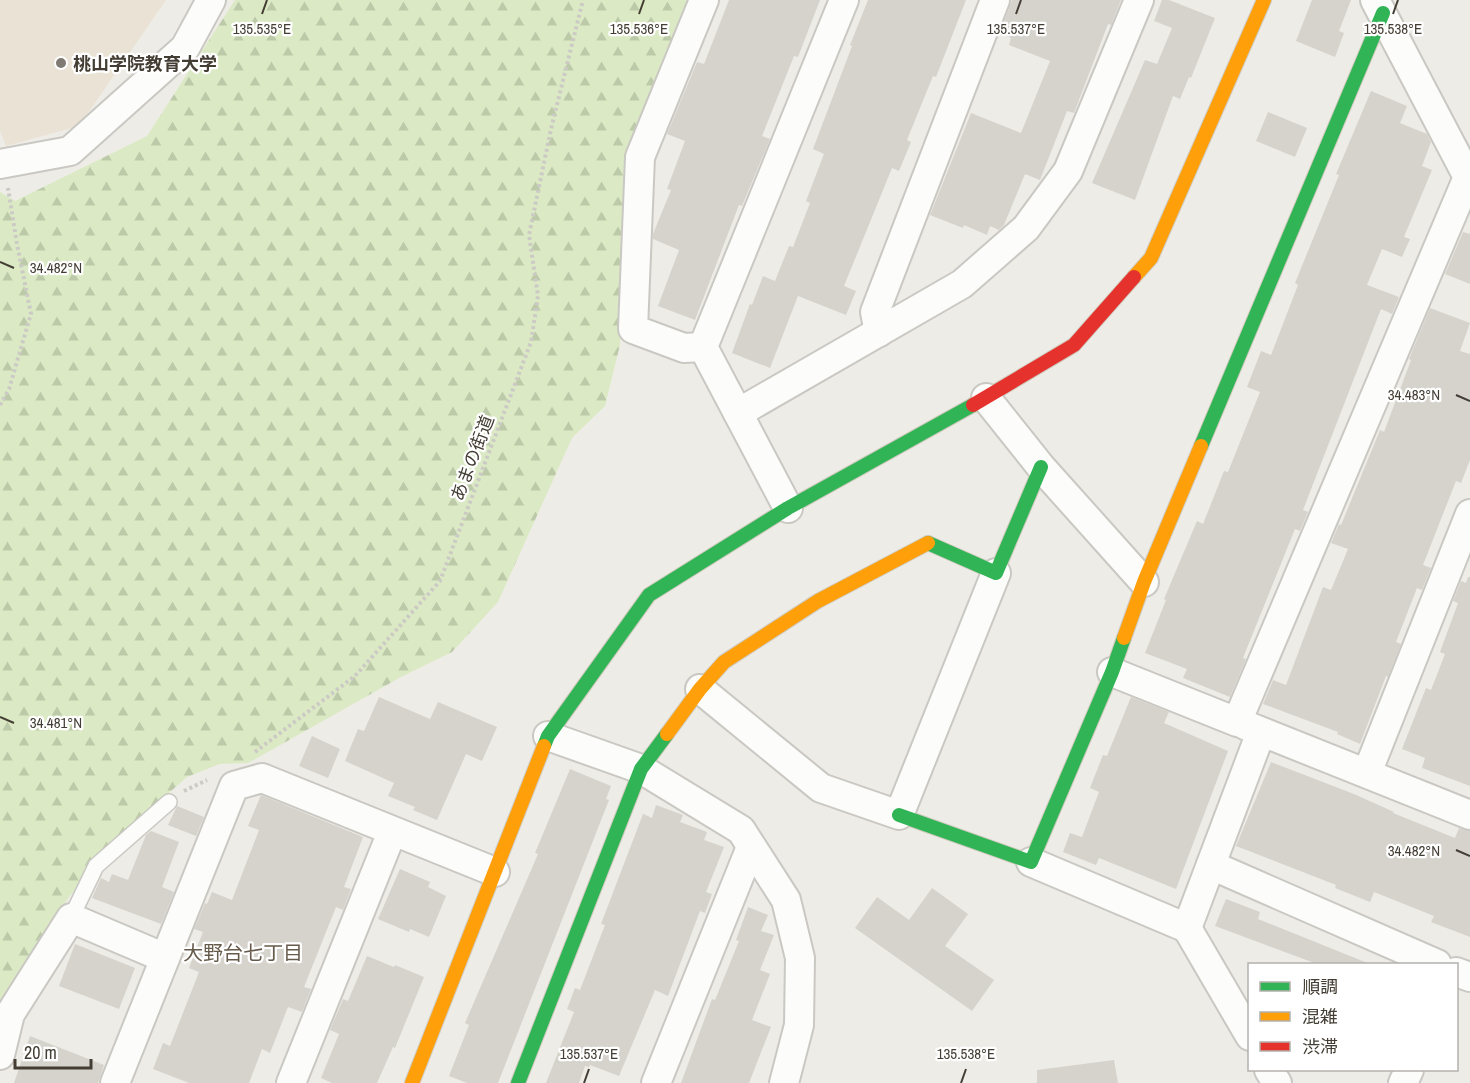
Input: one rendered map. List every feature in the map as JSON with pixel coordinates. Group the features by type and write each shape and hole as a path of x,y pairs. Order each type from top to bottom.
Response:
{"street":[{"path":"2,164 70,151 185,48 211,0"},
{"path":"703,347 684,348 633,329 640,157 704,0"},
{"path":"703,347 844,0"},
{"path":"879,332 875,312 995,0"},
{"path":"738,413 962,284 1026,228 1068,171 1139,0"},
{"path":"412,1083 548,736 649,595 788,508 986,398 1074,345 1151,258 1264,0"},
{"path":"1186,928 1211,865 1249,727 1469,179 1379,7"},
{"path":"1031,862 1112,672 1144,582 1379,7"},
{"path":"703,347 788,508"},
{"path":"986,398 1041,467 1144,582"},
{"path":"899,815 1041,467"},
{"path":"1367,773 1470,514"},
{"path":"518,1083 641,770 700,689 724,662 799,614 927,543 996,573"},
{"path":"1112,672 1470,815"},
{"path":"700,689 820,788 1031,862 1186,928 1248,1033"},
{"path":"548,736 641,770 741,830 786,900 800,958 799,1025 784,1083"},
{"path":"116,1083 234,786 262,778 495,872"},
{"path":"291,1083 392,832"},
{"path":"656,1083 752,847"},
{"path":"1211,865 1435,963"},
{"path":"0,1056 10,1014 70,918 165,958"}],"lane":[{"path":"70,918 96,866 169,802"}],"path":[{"name":"あまの街道","path":"254,752 355,676 440,581 531,342 538,296 529,235 550,129 583,0"},
{"path":"0,405 9,390 31,314 2,164"},
{"path":"169,802 186,789 215,776"}],"shaded area":[{"name":"桃山学院教育大学","path":"0,0 166,0 79,126 6,146 0,131"}],"green space":[{"path":"235,0 689,0 628,194 620,345 605,406 572,438 498,602 452,652 401,677 248,763 220,764 187,777 128,829 69,897 17,974 0,1017 0,192 15,201 147,136"}],"building":[{"path":"729,0 820,0 798,57 794,56 762,136 770,139 742,206 739,205 695,320 658,306 679,250 653,239 653,234 671,190 667,189 685,141 667,134 697,62 704,64"},
{"path":"868,0 966,0 936,77 933,76 907,140 911,142 899,171 892,168 844,286 856,291 846,315 798,296 770,368 732,353 763,276 775,281 789,246 793,247 810,203 806,201 824,154 813,149"},
{"path":"1012,0 1121,0 1111,25 1108,24 1074,113 1067,111 1040,180 1025,174 1004,225 999,230 990,226 987,235 964,225 963,228 930,215 971,113 1021,133 1050,61 1009,45 1011,38 1000,33"},
{"path":"1162,0 1169,0 1215,18 1180,99 1173,96 1135,200 1092,183 1145,60 1157,64 1172,28 1154,21"},
{"path":"1312,0 1351,0 1339,31 1344,33 1335,57 1296,41"},
{"path":"1371,91 1407,106 1400,123 1427,134 1431,142 1422,166 1432,170 1404,237 1410,239 1402,257 1382,249 1367,285 1399,297 1392,314 1381,309 1303,510 1308,512 1300,531 1295,529 1243,658 1246,659 1230,697 1183,678 1187,669 1145,653 1166,600 1164,599 1197,521 1203,524 1224,471 1228,472 1260,392 1247,387 1261,351 1271,355 1298,285 1295,283 1339,175 1336,174"},
{"path":"1268,112 1307,128 1295,157 1256,141"},
{"path":"1463,232 1470,234 1470,284 1445,274"},
{"path":"1430,308 1470,323 1460,351 1470,354 1470,460 1461,483 1456,481 1423,565 1431,568 1422,590 1417,588 1396,642 1401,644 1360,744 1337,734 1338,732 1263,704 1273,680 1286,685 1323,587 1331,590 1348,549 1331,543 1339,524 1341,525 1380,430 1384,432 1411,360 1409,359"},
{"path":"1470,577 1470,786 1422,768 1425,758 1402,749 1426,688 1431,690 1445,654 1440,652 1458,603 1453,601 1461,581 1466,583"},
{"path":"379,697 430,719 438,702 497,727 482,761 466,754 437,820 413,810 415,807 388,796 394,783 345,761 358,729 364,731"},
{"path":"1131,697 1169,712 1164,723 1228,751 1176,889 1099,858 1096,865 1063,852 1070,833 1082,837 1099,792 1090,788 1103,755 1107,756"},
{"path":"312,736 340,749 328,778 299,766"},
{"path":"1271,762 1354,794 1393,813 1455,838 1459,828 1470,831 1470,937 1431,922 1434,916 1374,892 1370,902 1335,888 1336,885 1236,846"},
{"path":"570,769 611,786 606,799 609,800 498,1083 467,1083 449,1076 469,1025 465,1023 538,854 535,853"},
{"path":"261,795 363,837 344,887 351,889 343,910 336,907 304,987 311,989 302,1012 288,1007 270,1053 262,1049 249,1083 189,1083 153,1069 163,1043 170,1046 199,972 189,968 203,932 194,929 212,892 232,900 259,830 248,826"},
{"path":"656,805 683,815 680,822 707,832 704,840 724,847 706,892 712,894 705,913 700,911 668,996 655,990 619,1076 590,1065 585,1066 579,1083 546,1083 574,1012 567,1009 575,988 580,990 605,925 601,924 643,814 652,818"},
{"path":"177,806 204,817 196,836 168,825"},
{"path":"151,831 179,842 162,887 174,892 161,924 92,898 101,878 109,882 112,874 128,880 146,835"},
{"path":"400,869 430,882 428,887 446,896 429,937 410,929 409,932 378,919"},
{"path":"932,888 968,914 945,946 994,980 972,1011 855,928 877,897 909,920"},
{"path":"1226,899 1260,912 1258,919 1368,963 1314,963 1215,926"},
{"path":"748,907 768,915 761,931 774,935 760,970 770,974 752,1020 771,1027 749,1083 681,1083 712,999 715,1000 739,941 736,940"},
{"path":"75,944 135,968 119,1009 59,986"},
{"path":"367,956 424,977 395,1048 393,1047 377,1083 332,1083 321,1078 339,1034 330,1030 343,999 348,1001"},
{"path":"30,1036 104,1065 98,1083 14,1083"},
{"path":"1114,1060 1118,1083 1037,1083 1037,1070"}],"traffic: fast":[{"path":"1201,446 1383,13"},
{"path":"544,746 548,736 649,595 788,508 973,405"},
{"path":"928,543 996,573 1041,467"},
{"path":"899,815 1031,862 1112,672 1124,638"},
{"path":"518,1083 641,769 667,734"}],"traffic: slow":[{"path":"1134,277 1151,258 1264,0"},
{"path":"1124,638 1144,582 1201,446"},
{"path":"667,734 700,689 724,662 818,601 928,543"},
{"path":"412,1083 544,746"}],"traffic: jam":[{"path":"973,405 1074,345 1134,277"}],"place":[{"name":"桃山学院教育大学","path":"61,63"}],"district":[{"name":"大野台七丁目","path":"243,952"}]}
